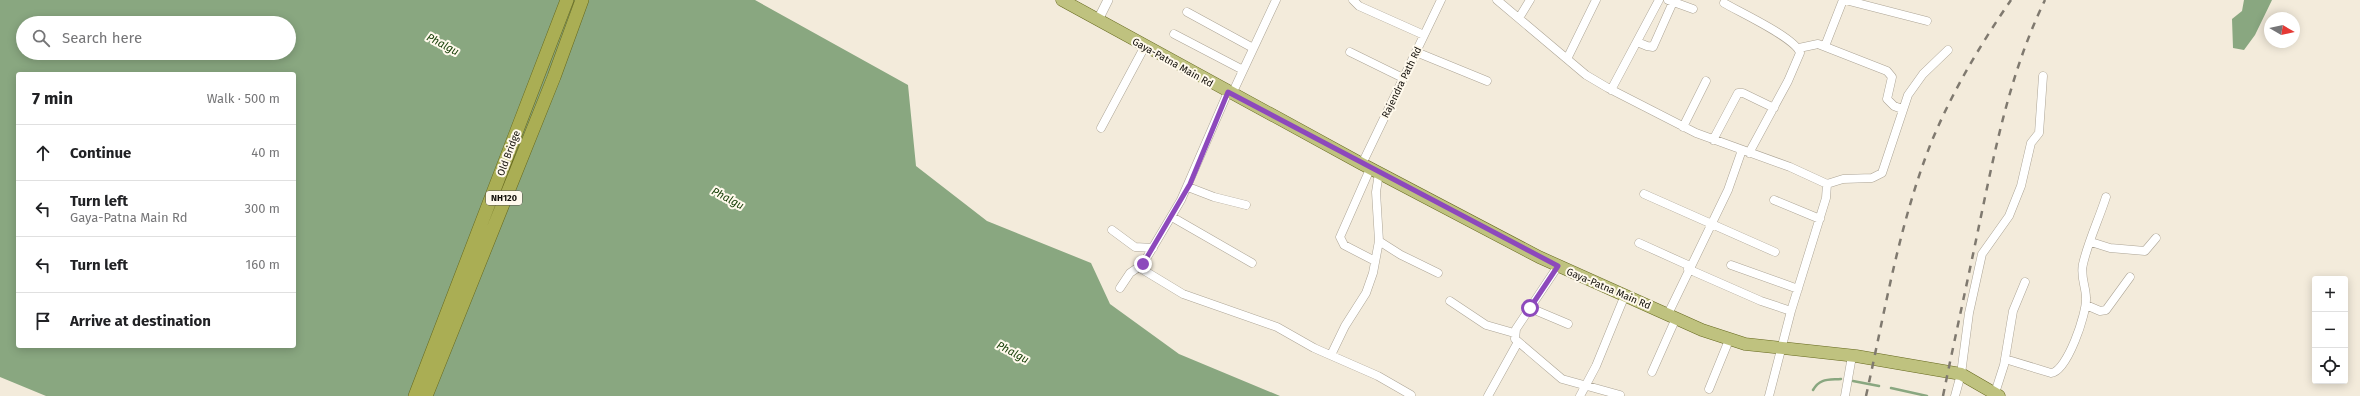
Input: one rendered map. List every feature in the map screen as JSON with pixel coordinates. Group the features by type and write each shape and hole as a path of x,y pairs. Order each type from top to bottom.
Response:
{"highway":[{"name":"Old Bridge","path":"415,396 567,0"},
{"name":"NH120","path":"426,396 554,77 582,0"}],"main road":[{"name":"Gaya-Patna Main Rd","path":"1062,0 1370,169 1558,266 1672,316 1729,340 1745,344 1854,356 1957,373 1997,395"}],"street":[{"path":"1098,20 1108,0"},
{"path":"1120,288 1130,273 1140,268 1172,217 1188,187 1230,93 1243,70 1276,0"},
{"path":"1353,0 1359,6 1424,35"},
{"name":"Rajendra Path Rd","path":"1375,261 1344,245 1340,237 1370,169 1403,78 1441,0"},
{"path":"1497,0 1586,75 1611,90 1683,127 1745,152 1790,167 1827,184 1843,179 1879,176 1884,168 1902,109 1914,86 1948,50"},
{"path":"1519,18 1530,0"},
{"path":"1567,59 1596,0"},
{"path":"1611,90 1659,0"},
{"path":"1825,46 1844,0 1927,21"},
{"path":"1637,42 1653,47 1671,1 1693,9"},
{"path":"1724,3 1782,36 1798,48 1818,44 1887,71 1892,77 1887,99 1894,106 1902,109"},
{"path":"1187,12 1253,48"},
{"path":"1174,34 1243,70"},
{"path":"1101,128 1145,46"},
{"path":"1652,372 1689,267 1711,225 1745,152 1774,108 1797,63 1798,48"},
{"path":"1350,52 1403,78"},
{"path":"1416,52 1487,81"},
{"path":"1955,396 1957,373 1982,254 2008,216 2021,186 2030,147 2039,133 2043,76"},
{"path":"1683,127 1706,81"},
{"path":"1713,140 1738,93 1743,93 1774,108"},
{"path":"1331,355 1345,326 1366,293 1375,261 1379,241 1376,192 1370,169"},
{"path":"1769,396 1791,312 1826,198 1827,184"},
{"path":"1188,187 1214,198 1246,205"},
{"path":"1644,194 1711,225 1775,252"},
{"path":"2005,358 2051,373 2057,371 2075,342 2086,304 2082,269 2106,197"},
{"path":"1774,200 1820,219"},
{"path":"1172,217 1252,263"},
{"path":"1112,230 1135,247 1153,248"},
{"path":"2091,242 2110,248 2145,251 2156,238"},
{"path":"1379,241 1411,260 1438,273"},
{"path":"1639,242 1761,301 1791,312"},
{"path":"1731,265 1798,289"},
{"path":"1514,333 1558,266"},
{"path":"1140,268 1183,294 1252,317 1292,334 1309,346 1378,376 1411,395"},
{"path":"2086,304 2100,311 2106,310 2130,277"},
{"path":"1997,395 2013,311 2025,282"},
{"path":"1580,396 1596,366 1625,295"},
{"path":"1450,301 1486,325 1514,333"},
{"path":"1530,308 1568,324"},
{"path":"1514,333 1518,342 1542,360 1557,376 1584,387 1620,395"},
{"path":"1709,389 1729,340"},
{"path":"1488,396 1518,342"},
{"path":"1845,396 1854,356"}],"water":[{"name":"Phalgu","path":"0,0 755,0 908,85 916,166 987,221 1091,263 1110,304 1179,354 1280,396 46,396 0,377"},
{"path":"2244,0 2272,0 2266,12 2264,12 2264,16 2255,35 2244,50 2233,48 2232,19 2242,11"}],"waterway":[{"path":"1813,390 1818,383 1828,380 1841,379"},
{"path":"1853,381 1879,386"},
{"path":"1891,388 1927,396"}],"railway":[{"path":"1866,396 1901,236 1931,143 1948,105 1967,69 2011,0"},
{"path":"1943,396 1992,164 2006,108 2023,53 2045,0"}],"route":[{"path":"1143,264 1182,200 1190,184 1228,92 1558,266 1530,308"}]}
